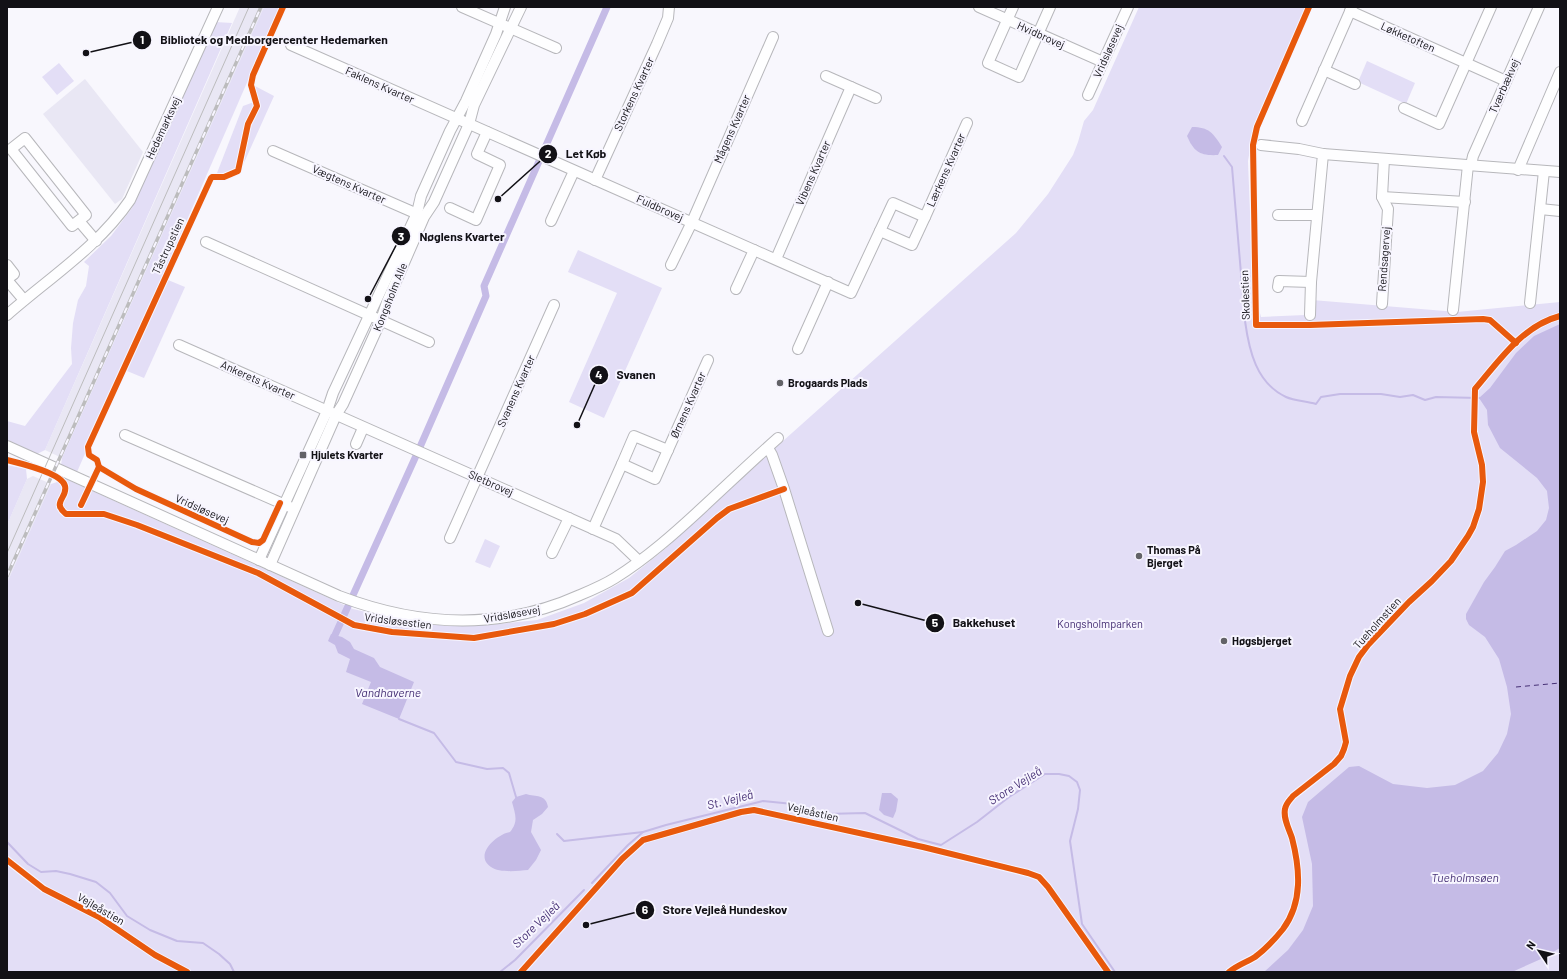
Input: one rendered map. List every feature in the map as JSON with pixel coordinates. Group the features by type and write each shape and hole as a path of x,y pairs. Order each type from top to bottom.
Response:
{"street":[{"name":"Hedemarksvej","path":"7,315 96,241 109,228 130,200 218,7"},
{"path":"462,7 556,48"},
{"name":"Kongsholm Alle","path":"332,413 343,404 381,320 420,215 421,196 496,34 505,7"},
{"name":"Kongsholm Alle","path":"258,560 289,507 332,413 333,393 369,314 420,215 434,202 469,124 474,105 520,7"},
{"name":"Storkens Kvarter","path":"595,180 657,44 668,18 669,7"},
{"name":"Hvidbrovej","path":"979,7 1103,62"},
{"path":"1013,7 988,63 1019,77 1050,7"},
{"name":"Vridsløsevej","path":"1088,95 1128,7"},
{"path":"1404,108 1439,124 1491,7"},
{"name":"Tværbækvej","path":"1469,165 1539,7"},
{"name":"Løkketoften","path":"1302,121 1351,9 1506,81"},
{"name":"Mågens Kvarter","path":"671,264 692,222 773,37"},
{"name":"Faklens Kvarter","path":"291,46 469,124"},
{"path":"1324,70 1355,84"},
{"path":"1518,170 1560,72"},
{"path":"826,76 876,98"},
{"name":"Vibens Kvarter","path":"776,259 851,87"},
{"name":"Lærkens Kvarter","path":"880,231 912,245 967,123"},
{"name":"Fuldbrovej","path":"469,124 851,293"},
{"path":"450,208 476,220 500,165 477,154 487,132"},
{"path":"25,138 86,215 80,221 72,226 11,149 25,138"},
{"path":"1261,145 1299,149 1323,154 1560,172"},
{"name":"Vægtens Kvarter","path":"273,151 420,215"},
{"path":"1310,315 1311,282 1323,154"},
{"name":"Rendsagervej","path":"1382,304 1388,209 1382,197 1384,159"},
{"path":"1453,310 1469,165"},
{"path":"551,221 574,171"},
{"path":"1530,303 1544,171"},
{"path":"1382,197 1465,202"},
{"name":"Lærkens Kvarter","path":"851,293 893,203 925,217"},
{"path":"1540,209 1560,211"},
{"path":"1278,215 1317,215"},
{"path":"80,221 96,241"},
{"path":"206,242 429,342"},
{"path":"736,289 754,250"},
{"path":"7,265 14,274 7,279 24,300"},
{"path":"1278,287 1279,281 1311,282"},
{"path":"798,349 828,282"},
{"name":"Svanens Kvarter","path":"450,538 554,305"},
{"name":"Ankerets Kvarter","path":"179,345 332,413"},
{"name":"Ørnens Kvarter","path":"622,464 655,479 708,360"},
{"name":"Sletbrovej","path":"332,413 616,539 639,561"},
{"path":"356,444 363,428"},
{"path":"125,435 289,507"},
{"name":"Ørnens Kvarter","path":"593,529 634,436 668,450"},
{"name":"Vridsløsevej","path":"7,446 356,603 394,614 427,619 460,621 489,620 531,613 560,604 603,585 639,561 676,532 778,438"},
{"path":"768,448 772,454 784,489 828,630"},
{"name":"Kongsholm Alle","path":"270,565 289,507"},
{"path":"552,553 568,518"}],"shaded area":[{"path":"240,7 264,7 62,458 45,450"},
{"path":"85,79 143,152 122,199 115,204 43,114"},
{"path":"33,476 51,484 7,583 7,525 27,479"}],"green space":[{"path":"264,7 280,7 77,472 61,465 62,458"},
{"name":"Kongsholmparken","path":"1139,7 1306,7 1254,126 1248,161 1253,287 1261,317 1305,315 1312,300 1457,312 1560,302 1560,972 7,972 7,583 51,484 66,479 353,609 400,620 447,626 498,624 537,620 584,603 629,578 665,549 783,441 1016,233 1048,194 1073,155 1084,121 1093,110"},
{"path":"215,22 232,23 45,450 37,454 7,440 7,421 25,426 72,364 71,348 73,323 78,300 86,286 89,266 84,262 111,236 132,208"},
{"path":"1367,61 1415,83 1406,104 1358,82"},
{"path":"59,63 74,81 57,95 42,77"},
{"path":"255,86 274,96 243,165 250,125 259,104 254,89"},
{"path":"254,102 246,124 236,170 219,175 217,173 243,106"},
{"path":"578,250 662,288 604,418 569,402 617,293 568,272"},
{"path":"168,280 185,287 144,378 127,371"},
{"path":"7,465 26,469 27,479 7,525"},
{"path":"485,539 500,546 490,568 475,562"}],"water":[{"path":"1192,127 1203,128 1216,138 1222,147 1218,155 1202,154 1192,146 1187,136"},
{"name":"Tueholmsøen","path":"1560,324 1560,948 1541,959 1512,972 1264,972 1288,950 1303,930 1313,906 1312,864 1302,817 1308,802 1349,767 1359,766 1393,784 1427,788 1455,785 1483,771 1498,753 1507,734 1511,714 1507,687 1499,659 1485,637 1469,625 1466,619 1466,614 1484,582 1505,551 1537,531 1546,520 1549,508 1547,491 1537,478 1500,448 1488,425 1487,410 1479,398 1490,388 1516,353 1534,336"},
{"name":"Vandhaverne","path":"331,634 342,637 350,642 354,649 374,658 380,667 414,682 399,719 362,704 371,682 346,672 350,659 338,653 335,645 328,641"},
{"path":"882,793 891,793 898,799 893,818 884,815 879,810"},
{"path":"526,794 543,798 547,803 548,807 542,814 533,820 531,832 541,850 536,860 528,870 509,871 494,869 486,862 486,851 494,841 510,832 513,828 516,817 512,802 516,797"}],"waterway":[{"path":"335,635 486,296 484,286 607,7"},
{"path":"1224,156 1232,167 1245,321 1249,343 1256,365 1261,374 1276,391 1286,397 1316,404 1321,397 1340,394 1381,394 1400,397 1413,395 1425,400 1436,397 1479,398"},
{"path":"399,719 434,733 456,762 487,769 503,768 509,773 516,797"},
{"name":"Store Vejleå","path":"592,883 628,845 643,832 763,801 793,804 802,810 825,814 865,813 918,839 941,845 977,822 1009,797 1045,774 1059,774 1069,776 1077,782 1080,790 1078,809 1070,841 1082,924 1115,972"},
{"path":"557,834 564,841 643,832"},
{"name":"Store Vejleå","path":"7,842 28,864 41,872 56,871 96,882 110,893 127,916 150,930 177,941 203,943 230,964 234,972"},
{"name":"Store Vejleå","path":"500,972 515,960 584,890"}],"ferry route":[{"path":"1516,687 1560,683"}],"tram line":[{"path":"7,553 249,7"}],"railway":[{"path":"7,576 261,7"}],"cycle path":[{"name":"Tåstrupstien","path":"81,505 99,467 97,460 89,455 88,447 211,178 224,177 238,171 248,124 257,106 251,85 253,75 283,7"},
{"name":"Skolestien","path":"1309,7 1257,127 1253,145 1256,325 1310,325 1483,319 1490,320 1516,343"},
{"name":"Tueholmstien","path":"1229,972 1235,967 1255,957 1267,947 1283,929 1294,908 1297,897 1298,873 1295,850 1285,816 1287,803 1293,796 1334,764 1341,756 1346,742 1340,709 1350,676 1359,657 1368,645 1409,602 1451,561 1473,527 1479,509 1483,482 1482,465 1474,432 1475,389 1502,356 1523,336 1546,321 1560,316"},
{"name":"Vridsløsestien","path":"7,460 39,469 62,481 65,486 65,490 60,506 66,514 104,514 137,525 258,573 354,625 392,632 474,638 554,624 585,614 632,593 729,509 784,489"},
{"path":"99,467 136,489 252,542 259,543 263,540 280,503"},
{"name":"Vejleåstien","path":"521,972 622,859 643,840 741,812 754,810 923,847 1039,877 1048,887 1108,972"},
{"name":"Vejleåstien","path":"7,860 44,889 99,917 155,955 187,972"}],"place":[{"name":"Bibliotek og Medborgercenter Hedemarken","path":"86,53"},
{"name":"Let Køb","path":"498,199"},
{"name":"Nøglens Kvarter","path":"368,299"},
{"name":"Brogaards Plads","path":"780,383"},
{"name":"Svanen","path":"577,425"},
{"name":"Hjulets Kvarter","path":"303,455"},
{"name":"Thomas På Bjerget","path":"1139,556"},
{"name":"Bakkehuset","path":"858,603"},
{"name":"Høgsbjerget","path":"1224,641"},
{"name":"Store Vejleå Hundeskov","path":"586,925"}],"water label":[{"name":"St. Vejleå","path":"730,800"}]}
